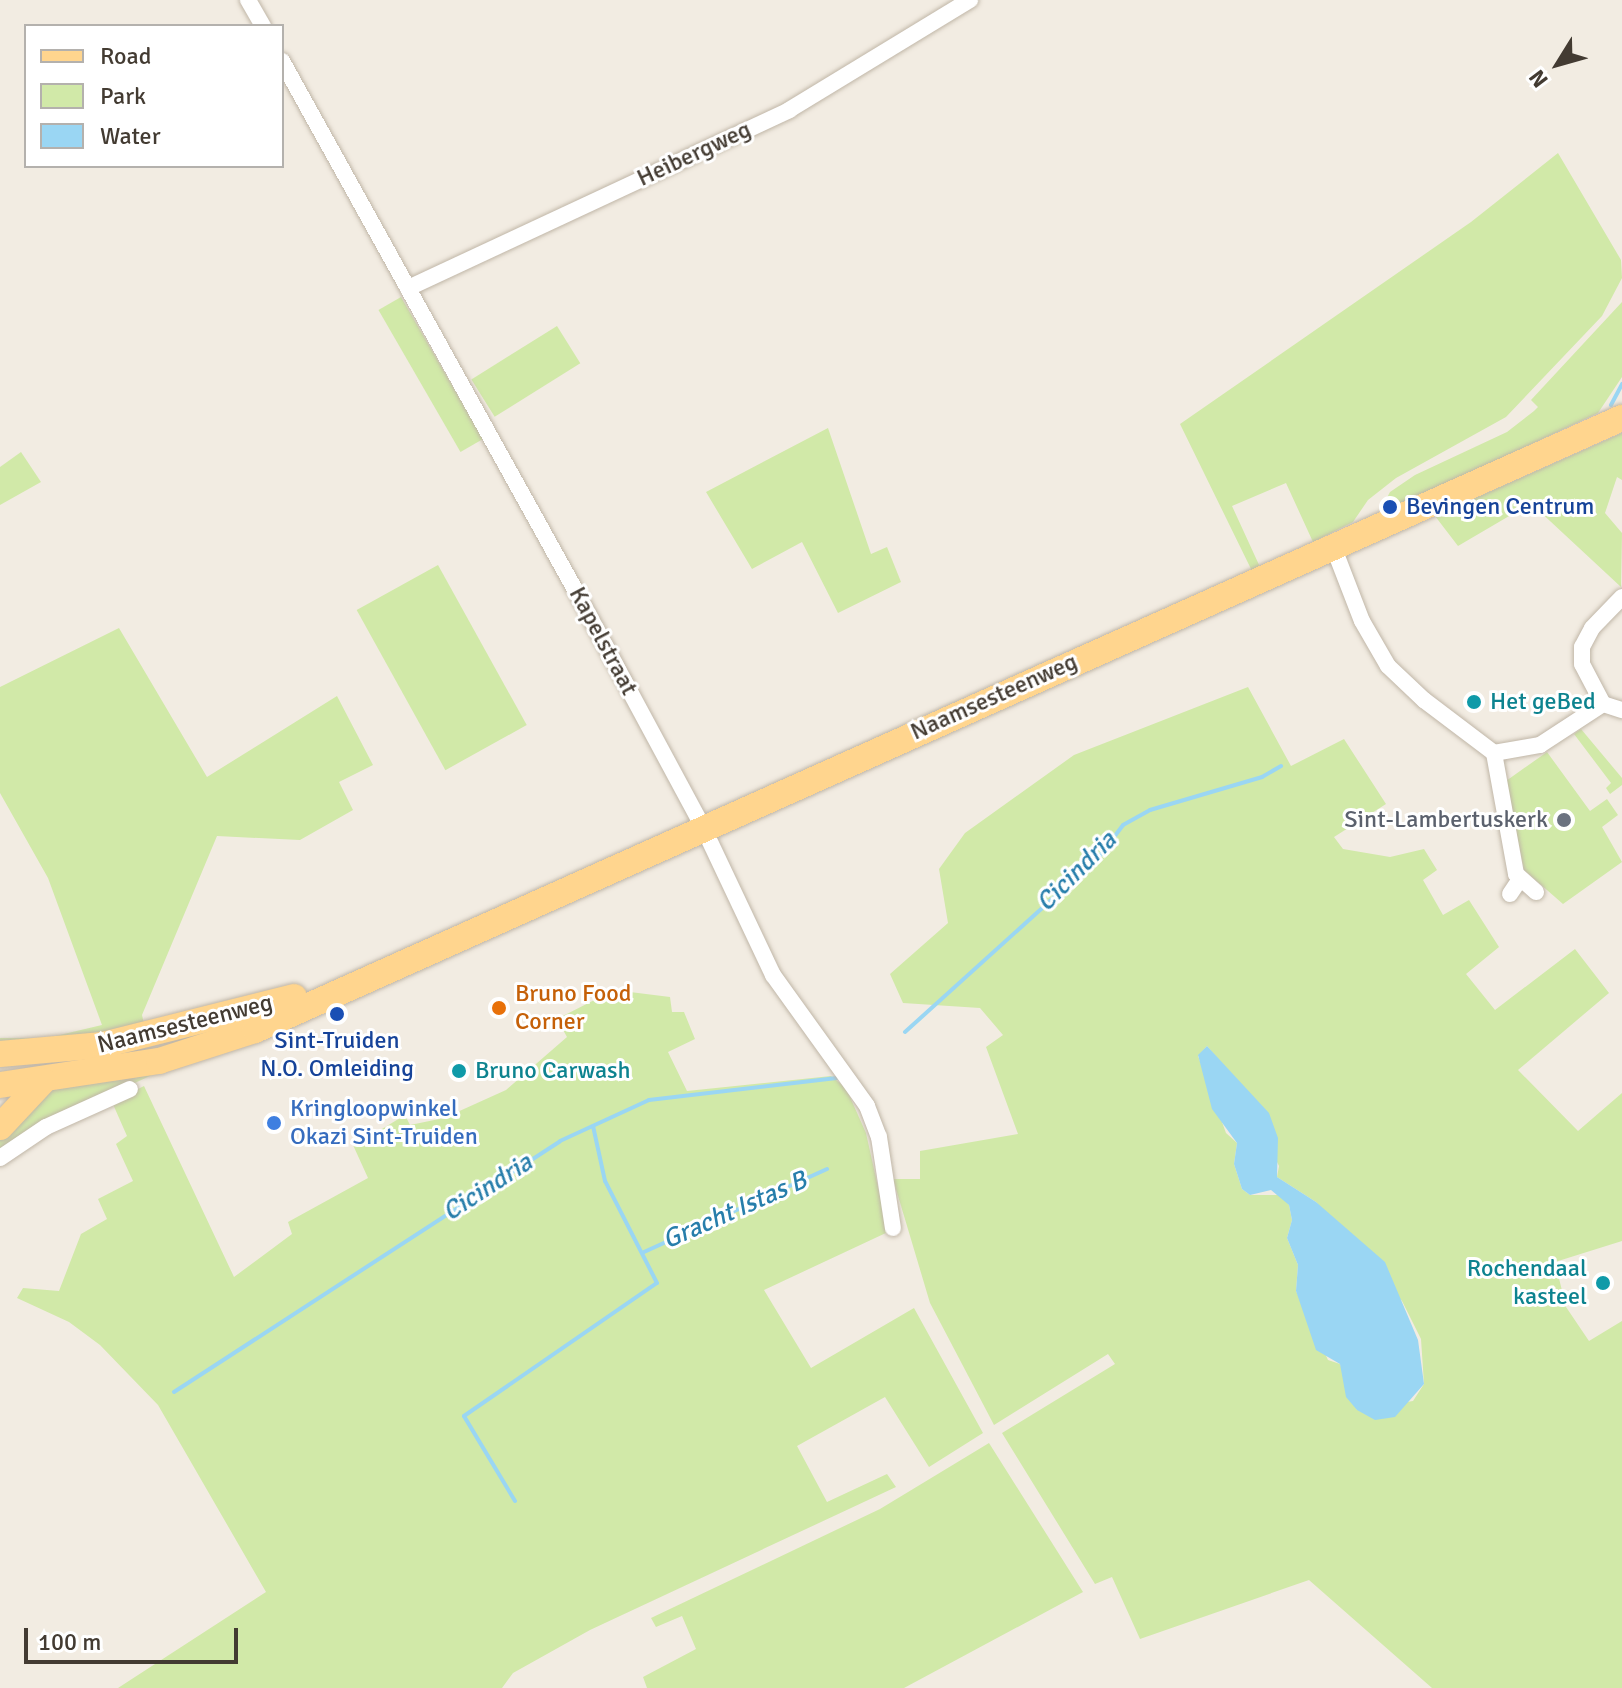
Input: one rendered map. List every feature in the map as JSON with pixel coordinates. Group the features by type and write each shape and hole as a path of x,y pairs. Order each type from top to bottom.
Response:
{"main road":[{"name":"Naamsesteenweg","path":"0,1054 75,1051 222,1018 366,976 1622,418"},
{"name":"Naamsesteenweg","path":"0,1085 43,1081 159,1061 223,1041 335,995 366,976"},
{"path":"0,1070 75,1051"},
{"path":"0,1127 43,1081"}],"street":[{"path":"248,0 262,24"},
{"name":"Heibergweg","path":"408,288 789,110 970,0"},
{"name":"Kapelstraat","path":"284,65 703,827 787,999 867,1106 879,1137 893,1228"},
{"path":"1333,546 1362,621 1388,666 1424,700 1494,753 1520,879 1536,892"},
{"path":"1622,597 1592,628 1582,647 1582,664 1603,704 1622,710"},
{"path":"1494,753 1540,745 1603,704"},
{"path":"1510,894 1520,879"},
{"name":"Naamsesteenweg","path":"0,1158 46,1127 130,1089"}],"green space":[{"path":"1558,153 1621,260 1622,278 1602,316 1506,417 1396,478 1368,500 1353,522 1313,542 1286,483 1232,506 1260,567 1252,571 1180,424 1471,222"},
{"path":"401,297 483,439 460,452 378,310"},
{"path":"1622,302 1622,377 1598,413 1394,508 1382,507 1390,492 1415,475 1507,432 1534,411 1538,407 1531,400"},
{"path":"557,326 580,363 495,417 471,380"},
{"path":"828,428 871,554 887,547 901,582 838,613 802,542 752,569 706,492"},
{"path":"1622,433 1622,480 1617,477 1605,513 1622,533 1621,587 1536,508 1516,512 1458,546 1435,516"},
{"path":"21,452 41,482 0,505 0,467"},
{"path":"438,565 527,725 445,770 357,610"},
{"path":"119,628 207,777 337,696 373,765 339,782 353,810 300,840 217,836 142,1015 145,1028 0,1048 0,1038 47,1038 102,1025 48,878 0,793 0,687"},
{"path":"1248,687 1291,766 1344,739 1386,804 1334,837 1343,849 1390,857 1424,849 1437,870 1423,880 1443,915 1469,900 1499,947 1466,974 1495,1010 1575,949 1609,993 1518,1070 1578,1131 1622,1093 1622,1241 1555,1262 1566,1307 1589,1341 1622,1321 1622,1688 1432,1688 1309,1580 1140,1639 1112,1577 1095,1584 1002,1433 1115,1364 1108,1354 994,1425 930,1303 893,1179 920,1179 920,1151 1018,1134 986,1047 1003,1035 980,1008 903,1003 890,974 948,923 939,869 965,833 1074,755","holes":["1207,1046 1236,1080 1279,1166 1277,1177 1316,1202 1402,1301 1421,1339 1424,1384 1413,1401 1357,1410 1340,1364 1328,1360 1296,1291 1298,1265 1287,1238 1292,1220 1289,1205 1282,1195 1250,1195 1242,1189 1234,1164 1237,1143 1226,1133 1198,1056"]},
{"path":"1581,729 1622,778 1622,785 1610,794 1606,788 1611,783 1574,734"},
{"path":"1547,752 1590,811 1607,799 1618,815 1602,827 1622,862 1563,904 1524,870 1506,781"},
{"path":"614,990 670,997 672,1012 684,1012 695,1039 668,1052 687,1091 831,1076 846,1088 866,1133 888,1232 764,1290 811,1368 914,1308 983,1433 929,1467 885,1397 797,1446 827,1502 887,1474 896,1487 590,1630 513,1673 502,1688 118,1688 266,1592 158,1405 100,1345 69,1322 17,1298 23,1288 59,1291 81,1234 107,1219 98,1199 133,1181 116,1144 127,1136 112,1102 144,1086 234,1277 292,1234 288,1222 368,1178 353,1145 362,1140 366,1147 381,1139 377,1132 405,1115 410,1125 444,1118 506,1090 567,1037 557,1019"},
{"path":"152,1075 41,1126 0,1153 0,1135 46,1091"},
{"path":"989,1443 1083,1592 904,1688 647,1688 643,1677 696,1649 682,1616 656,1627 651,1618 880,1509"}],"water":[{"path":"1207,1046 1269,1113 1278,1138 1277,1177 1316,1202 1385,1262 1418,1340 1424,1384 1395,1417 1375,1420 1357,1410 1346,1397 1340,1364 1316,1350 1296,1291 1298,1265 1287,1238 1292,1220 1289,1205 1271,1190 1250,1195 1242,1189 1234,1164 1237,1143 1212,1109 1198,1055"}],"waterway":[{"name":"Cicindria","path":"1611,405 1622,384"},
{"name":"Cicindria","path":"905,1032 1099,857 1123,825 1150,810 1262,777 1281,766"},
{"name":"Cicindria","path":"174,1392 560,1141 649,1100 837,1078"},
{"path":"515,1501 464,1416 657,1283 605,1181 593,1126"},
{"name":"Gracht Istas B","path":"644,1252 827,1169"}],"place":[{"name":"Bevingen Centrum","path":"1390,507"},
{"name":"Het geBed","path":"1474,702"},
{"name":"Sint-Lambertuskerk","path":"1564,820"},
{"name":"Bruno Food Corner","path":"499,1008"},
{"name":"Sint-Truiden N.O. Omleiding","path":"337,1014"},
{"name":"Bruno Carwash","path":"459,1071"},
{"name":"Kringloopwinkel Okazi Sint-Truiden","path":"274,1123"},
{"name":"Rochendaal kasteel","path":"1603,1283"}]}
